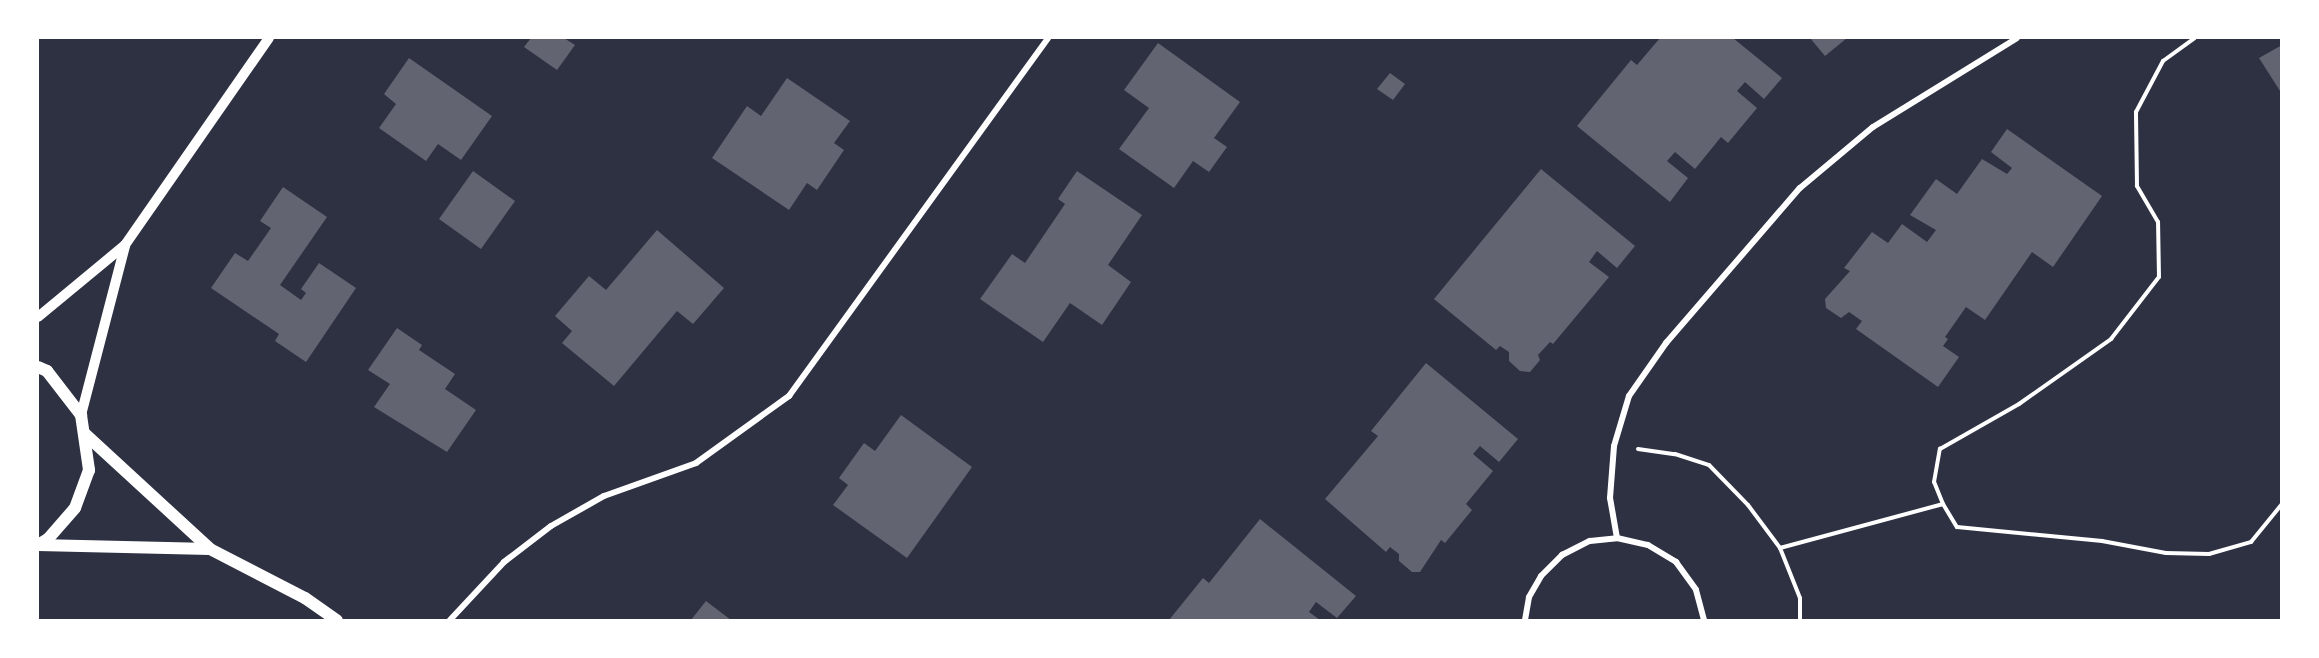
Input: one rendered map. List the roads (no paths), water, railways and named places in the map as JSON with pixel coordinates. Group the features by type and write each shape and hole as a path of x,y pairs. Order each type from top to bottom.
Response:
{"main road":[{"path":"38,367 47,371 81,415 88,470 75,508 48,539 38,545"},
{"path":"84,433 210,549 305,598 337,621"},
{"path":"38,545 210,549"}],"street":[{"path":"38,317 125,245 269,38"},
{"path":"450,621 504,561 552,526 604,496 696,463 789,396 1048,38"},
{"path":"1617,538 1610,498 1614,446 1629,396 1666,343 1740,253 1800,188 1873,127 2017,38"},
{"path":"81,415 125,245"},
{"path":"1525,621 1529,597 1541,576 1562,555 1590,541 1617,538 1648,545 1676,562 1696,590 1704,621"}]}
